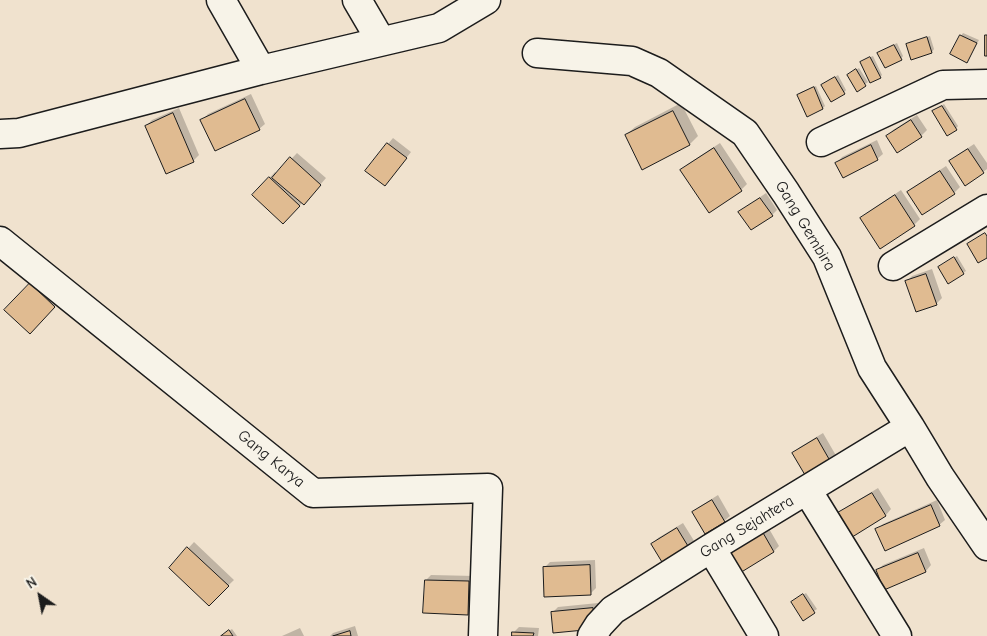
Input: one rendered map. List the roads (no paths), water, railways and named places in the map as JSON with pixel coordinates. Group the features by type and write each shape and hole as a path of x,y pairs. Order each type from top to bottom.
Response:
{"street":[{"path":"221,0 261,70"},
{"path":"357,0 381,41"},
{"path":"0,134 20,133 261,70 439,28 486,0"},
{"name":"Gang Gembira","path":"537,53 632,61 659,73 745,133 828,257 872,368 940,477 987,546"},
{"path":"821,142 943,85 987,84"},
{"path":"893,266 987,209"},
{"name":"Gang Karya","path":"0,241 313,493 488,488 483,636"},
{"name":"Gang Sejahtera","path":"592,636 613,610 910,427"},
{"path":"807,490 897,636"},
{"path":"711,548 764,636"}]}
